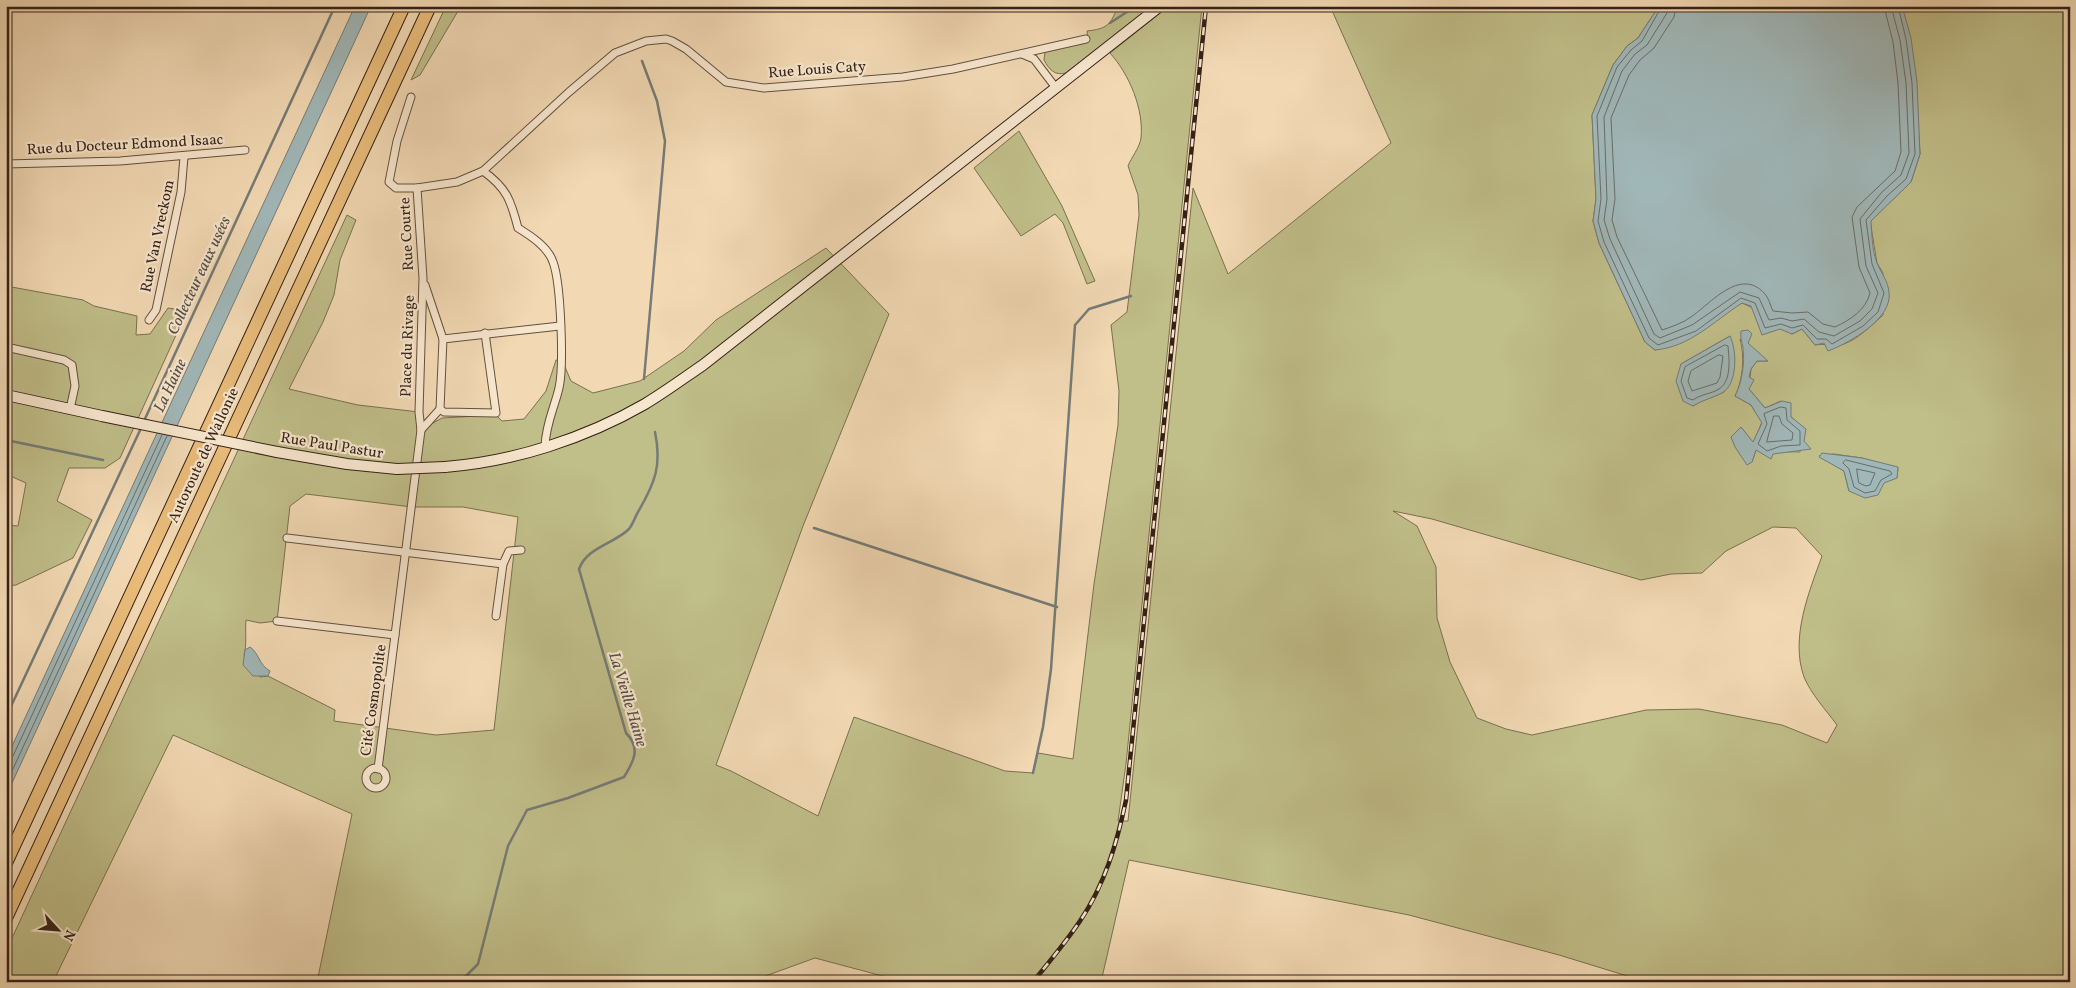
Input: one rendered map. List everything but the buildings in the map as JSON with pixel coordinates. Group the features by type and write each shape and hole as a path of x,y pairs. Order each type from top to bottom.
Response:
{"highway":[{"name":"Autoroute de Wallonie","path":"6,863 404,6"},
{"name":"Autoroute de Wallonie","path":"6,918 430,6"}],"main road":[{"path":"1056,88 1160,6"},
{"name":"Rue Paul Pastur","path":"6,395 277,452 347,464 397,469 445,467 495,460 545,446 606,424 647,403 703,365 1056,88"}],"street":[{"name":"Rue Louis Caty","path":"411,97 397,141 389,182 396,188 417,188 457,182 483,171 568,92 615,53 646,41 672,41 686,48 726,82 764,88 904,77 1022,54 1086,39"},
{"path":"1022,54 1034,59 1056,88"},
{"name":"Rue du Docteur Edmond Isaac","path":"6,164 69,164 184,157 245,150"},
{"name":"Rue Van Vreckom","path":"149,320 156,310 180,201 184,157"},
{"path":"483,171 496,180 510,197 518,228 537,240 553,262 562,360 559,388 546,427 545,446"},
{"name":"Rue Courte","path":"417,188 423,278"},
{"name":"Place du Rivage","path":"423,278 443,339 442,411"},
{"name":"Place du Rivage","path":"415,482 421,430 419,412 423,278"},
{"path":"443,339 560,326"},
{"path":"421,430 442,411 496,413 485,333"},
{"path":"6,346 64,360 72,365 75,386 70,408"},
{"name":"Cité Cosmopolite","path":"378,769 415,482"},
{"path":"287,538 503,564"},
{"path":"496,616 503,564 509,551 521,550"},
{"name":"Cité Cosmopolite","path":"277,621 395,635"}],"shaded area":[{"path":"446,6 461,6 420,75 411,80"},
{"path":"1122,6 1153,6 1066,73 1058,74 1050,69 1044,60 1045,52 1088,41 1087,31 1100,29 1108,24 1117,9"},
{"path":"1169,6 1202,6 1126,764 1118,821 1128,821 1193,188 1228,274 1391,143 1330,6 1659,6 1638,38 1627,46 1613,65 1592,115 1596,199 1593,221 1599,243 1645,342 1655,350 1742,303 1792,334 1802,329 1815,345 1844,344 1865,331 1883,315 1883,273 1877,263 1870,221 1911,182 1920,154 1917,106 1902,6 2070,6 2070,982 1647,982 1559,955 1409,915 1129,860 1101,982 905,982 815,958 749,982 317,982 352,814 173,735 53,982 6,982 6,951 347,215 356,220 340,260 334,295 323,322 289,389 358,405 419,412 422,429 442,418 496,415 502,421 524,419 546,391 556,360 562,360 571,381 593,393 640,381 684,351 716,320 826,248 889,314 803,526 716,765 818,816 854,717 1005,771 1033,773 1038,753 1073,759 1094,584 1118,425 1119,391 1111,325 1127,312 1139,215 1138,195 1128,166 1141,138 1140,115 1129,81 1110,53","holes":["1730,336 1724,392 1693,406 1681,364","1740,339 1767,361 1757,361 1751,369 1749,389 1765,408 1781,401 1791,417 1805,429 1800,452 1756,450 1752,462 1731,437 1741,427 1753,443 1762,422 1751,405 1735,396 1741,375 1742,346","1834,454 1862,458 1898,468 1897,478 1849,491 1844,471 1819,456","306,494 412,507 463,507 518,517 494,730 436,735 334,721 335,710 268,676 260,677 244,655 246,620 260,623 277,621 290,506","1393,511 1432,519 1641,580 1671,574 1702,573 1726,551 1773,527 1796,528 1822,556 1803,615 1800,631 1800,662 1804,677 1811,690 1837,725 1827,743 1782,725 1699,709 1646,710 1532,735 1506,729 1477,718 1450,662 1437,618 1436,567 1417,526"]},
{"path":"1019,131 1062,206 1095,281 1087,284 1063,223 1055,214 1021,236 974,168"},
{"path":"6,286 83,300 94,306 137,316 136,335 150,334 168,308 187,311 120,458 105,468 69,468 57,501 92,520 73,558 16,585 6,586 6,525 18,526 26,483 6,474"}],"water":[{"path":"355,6 371,6 6,796 6,759"},
{"path":"1659,6 1902,6 1911,38 1917,82 1920,154 1911,182 1871,221 1874,253 1887,284 1889,292 1888,302 1877,320 1858,336 1828,351 1824,343 1815,345 1802,329 1792,334 1780,329 1762,335 1751,306 1742,303 1691,339 1679,344 1655,350 1645,342 1599,243 1593,221 1596,199 1592,115 1613,65 1627,46 1638,38"},
{"path":"1748,330 1752,334 1748,343 1768,361 1757,361 1751,369 1749,377 1754,380 1749,389 1765,408 1782,401 1791,403 1791,417 1806,429 1804,441 1811,449 1773,454 1771,459 1756,450 1752,462 1747,465 1731,437 1741,427 1753,442 1762,423 1751,405 1735,396 1743,366 1744,354 1741,331"},
{"path":"1730,336 1734,350 1735,366 1727,389 1693,406 1683,401 1676,381 1681,364"},
{"path":"1822,453 1862,458 1898,467 1897,478 1884,483 1878,495 1865,498 1849,491 1844,471 1819,457"},
{"path":"250,647 270,671 268,676 253,676 243,665 245,650"}],"waterway":[{"name":"Collecteur eaux usées","path":"144,421 335,6"},
{"path":"1110,23 1136,6"},
{"path":"642,61 657,101 665,141 644,379"},
{"path":"1033,773 1043,727 1051,669 1075,325 1089,309 1131,296"},
{"name":"Collecteur eaux usées","path":"6,717 142,426"},
{"name":"La Vieille Haine","path":"460,982 478,964 508,846 527,810 568,798 624,777 633,760 635,749 626,733 579,569 594,551 623,534 632,525 649,492 656,473 658,454 655,432"},
{"path":"6,440 103,460"},
{"path":"814,528 1057,607"}],"railway":[{"path":"1033,982 1075,929 1089,907 1109,863 1119,832 1126,800 1206,6"}],"water label":[{"name":"La Haine","path":"169,385"}]}
